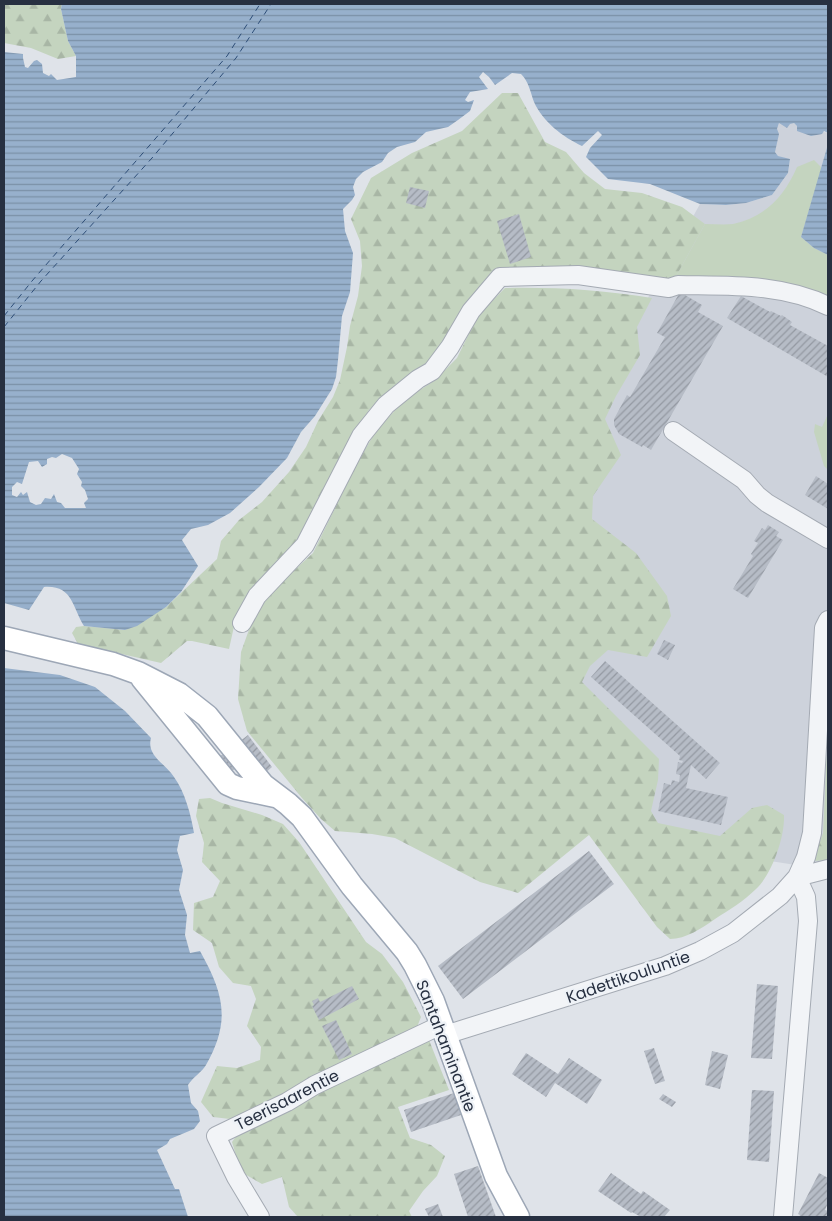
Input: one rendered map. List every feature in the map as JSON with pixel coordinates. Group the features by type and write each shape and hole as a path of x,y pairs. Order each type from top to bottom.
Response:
{"main road":[{"name":"Santahaminantie","path":"4,638 103,662 138,673 228,784 237,788 276,796 302,817 352,886 407,952 433,1001 496,1176 518,1217"}],"street":[{"path":"242,623 258,596 305,546 361,436 386,405 418,379 432,371 450,347 471,311 500,277 578,275 669,288 678,285 764,288 813,298 828,306"},
{"path":"673,431 744,480 756,495 767,503 828,538"},
{"name":"Kadettikouluntie","path":"443,1030 665,966 700,951 733,933 773,902 797,877 806,857 812,833 824,628 828,620"},
{"path":"782,1217 808,921 806,897 797,877 828,869"},
{"name":"Teerisaarentie","path":"260,1217 236,1177 216,1136 286,1102 333,1076 443,1030"}],"shaded area":[{"path":"779,123 794,123 797,126 828,133 828,144 801,237 814,248 828,255 828,870 653,843 571,691 574,431 700,204 726,205 746,203 772,195 788,173 790,160 778,156 775,152"}],"green space":[{"path":"4,4 62,4 61,9 68,41 76,56 58,59 31,48 4,43"},
{"path":"502,93 518,93 545,142 566,152 584,173 605,189 642,193 682,207 705,224 674,280 508,268 491,273 455,320 445,341 428,364 403,381 369,410 349,442 301,539 249,592 235,622 229,649 187,641 161,663 78,644 72,633 76,627 125,630 166,607 217,559 221,541 239,520 262,502 289,472 306,447 340,380 350,326 358,296 362,266 360,241 351,219 371,178 412,153 462,131"},
{"path":"814,160 822,168 801,237 814,248 828,255 828,300 674,280 705,224 733,224 764,211 786,188 797,167"},
{"path":"505,288 579,290 652,298 637,327 640,355 605,419 621,455 593,496 592,519 636,553 667,596 671,616 647,657 608,650 590,666 582,682 659,759 658,780 651,811 658,823 720,836 752,808 767,805 784,815 780,844 772,865 762,882 736,905 699,929 676,939 670,939 657,927 589,835 518,893 480,882 395,838 335,831 302,798 247,731 238,699 241,652 251,624 265,601 313,553 356,465 377,429 407,398 434,381 457,358 478,315"},
{"path":"828,414 828,470 824,466 814,432 815,424 822,427"},
{"path":"828,731 828,860 813,861 823,833"},
{"path":"210,798 283,824 299,842 366,942 382,954 403,982 421,1017 417,1027 397,1039 282,1098 230,1119 213,1117 201,1102 217,1066 237,1068 260,1060 261,1047 247,1026 256,999 251,986 233,983 219,967 212,943 193,930 194,903 213,897 220,881 202,862 204,843 196,816 199,799"},
{"path":"429,1040 449,1090 398,1107 410,1138 431,1145 445,1156 437,1176 423,1191 409,1211 412,1217 298,1217 289,1207 282,1177 262,1184 241,1172 232,1142 240,1131"}],"water":[{"path":"62,4 828,4 828,133 824,131 822,134 811,136 797,131 797,126 794,123 790,124 787,128 779,123 777,129 779,134 775,152 778,156 790,159 788,173 772,195 746,203 726,205 700,204 650,184 608,179 586,157 590,148 602,135 598,131 582,146 548,122 534,102 528,83 521,74 512,73 495,85 483,72 479,77 488,89 470,92 465,100 468,102 474,100 470,111 448,127 426,132 415,142 397,147 388,153 382,162 363,172 356,179 353,187 355,195 343,209 345,231 353,253 350,292 342,316 336,377 332,389 315,416 301,432 287,458 230,513 208,525 191,529 182,540 198,566 181,592 166,607 137,626 125,630 84,626 66,593 54,587 44,587 29,610 4,603 4,52 23,54 25,67 28,68 37,60 42,64 43,73 49,76 51,74 57,80 76,77 76,56 68,41 61,9","holes":["62,454 72,458 79,469 77,474 88,499 84,503 86,508 65,508 61,503 57,502 54,494 51,499 45,498 41,504 36,505 30,502 27,492 23,495 21,492 17,497 12,495 12,487 17,482 22,484 29,462 38,461 42,467 47,464 47,459 52,457 56,458"]},
{"path":"828,144 828,255 814,248 801,237"},
{"path":"4,668 60,675 95,687 125,711 151,738 151,750 171,772 187,804 194,833 180,836 177,850 183,870 179,890 187,915 185,935 190,953 200,951 208,966 215,981 221,1008 219,1035 214,1049 206,1065 188,1085 191,1103 198,1111 200,1121 194,1129 170,1139 167,1144 157,1150 175,1189 179,1189 188,1217 4,1217"}],"building":[{"path":"410,187 429,191 425,208 406,203"},
{"path":"519,214 531,257 510,264 497,221"},
{"path":"680,292 702,305 698,312 723,326 651,450 619,434 614,425 614,419 627,395 630,397 665,337 657,333"},
{"path":"741,296 770,312 782,315 792,322 790,325 828,346 828,377 727,318"},
{"path":"816,476 828,484 828,509 805,495"},
{"path":"768,525 779,532 776,536 783,540 748,598 733,589 753,556 751,554 758,543 754,541 762,528 765,530"},
{"path":"664,640 675,645 668,660 657,654"},
{"path":"605,661 720,763 706,779 691,765 686,788 728,797 721,825 658,811 664,783 671,785 672,780 679,782 680,775 676,774 678,762 682,763 683,761 679,760 680,756 591,677"},
{"path":"248,735 272,767 264,774 239,742"},
{"path":"225,753 236,768 232,771 220,756"},
{"path":"589,851 614,884 463,999 438,966"},
{"path":"757,984 778,986 772,1059 751,1058"},
{"path":"352,986 359,999 319,1020 312,1006 314,1005 312,1001 318,998 320,1002"},
{"path":"336,1020 352,1054 339,1060 322,1026"},
{"path":"654,1048 665,1081 655,1084 644,1051"},
{"path":"712,1051 728,1055 720,1089 705,1085"},
{"path":"526,1053 558,1074 569,1058 602,1080 587,1104 555,1083 546,1097 512,1074"},
{"path":"752,1090 774,1091 769,1162 747,1160"},
{"path":"454,1093 461,1115 411,1132 404,1110"},
{"path":"663,1094 676,1102 672,1107 659,1099"},
{"path":"478,1166 496,1217 468,1217 454,1174"},
{"path":"611,1173 641,1194 643,1191 670,1210 664,1217 641,1217 631,1213 598,1191"},
{"path":"819,1173 828,1178 828,1203 825,1210 828,1211 828,1217 799,1217 800,1215 798,1214"},
{"path":"438,1204 443,1217 429,1217 425,1209"}],"ferry route":[{"path":"4,316 32,281 227,56 260,4"},
{"path":"4,327 41,281 152,158 236,58 271,4"}]}
